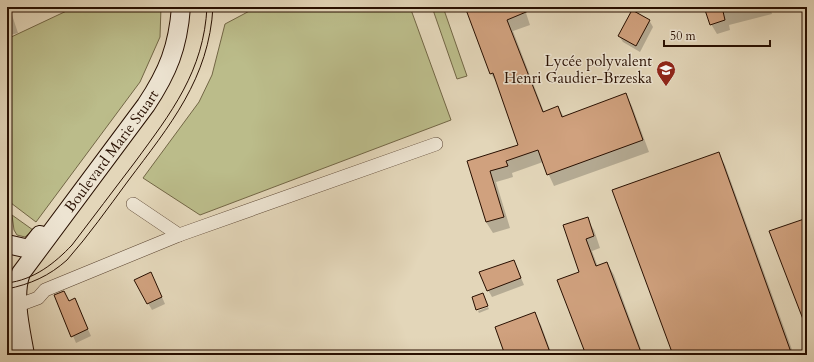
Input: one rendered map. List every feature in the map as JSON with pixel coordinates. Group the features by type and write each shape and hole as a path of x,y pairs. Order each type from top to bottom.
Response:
{"main road":[{"path":"18,355 12,322 11,294 30,249 152,81 166,49 172,26 173,7"},
{"name":"Boulevard Marie Stuart","path":"11,294 21,273 146,105 160,83 172,57 179,32 181,7"},
{"path":"7,244 30,249"},
{"path":"11,294 25,355"},
{"path":"7,326 12,355"}],"street":[{"path":"11,294 38,298 45,290 179,235 436,144"},
{"path":"132,204 179,235"}],"green space":[{"path":"75,7 161,7 160,37 140,82 36,222 11,203 7,181 7,39"},
{"path":"257,7 410,7 451,120 200,215 143,178 199,102 212,75 225,24"},
{"path":"432,7 443,7 467,76 457,79"},
{"path":"12,215 33,230 25,237 17,235 14,230"}],"building":[{"path":"465,7 538,7 507,20 543,112 558,106 562,117 626,93 643,140 547,175 538,150 506,161 508,166 490,171 504,217 486,222 467,161 518,145 493,73 490,74"},
{"path":"704,7 722,7 725,20 710,25"},
{"path":"632,10 650,20 636,46 618,36"},
{"path":"719,152 792,355 673,355 612,190"},
{"path":"588,217 594,236 586,239 596,266 607,262 642,355 586,355 557,280 579,272 563,225"},
{"path":"807,218 807,327 806,327 769,231"},
{"path":"514,260 521,278 487,291 479,272"},
{"path":"151,272 162,297 147,304 134,280"},
{"path":"64,291 69,301 75,298 88,329 71,337 54,295"},
{"path":"483,293 488,306 476,310 472,297"},
{"path":"535,312 551,355 505,355 495,327"}],"tram line":[{"path":"7,283 26,278 43,270 65,252 72,245 148,144 173,108 192,71 200,51 205,30 207,7"},
{"path":"7,289 24,285 39,279 53,271 67,260 83,241 158,140 185,100 195,79 204,57 210,33 213,7"}],"place":[{"name":"Lycée polyvalent Henri Gaudier-Brzeska","path":"666,87"}]}
